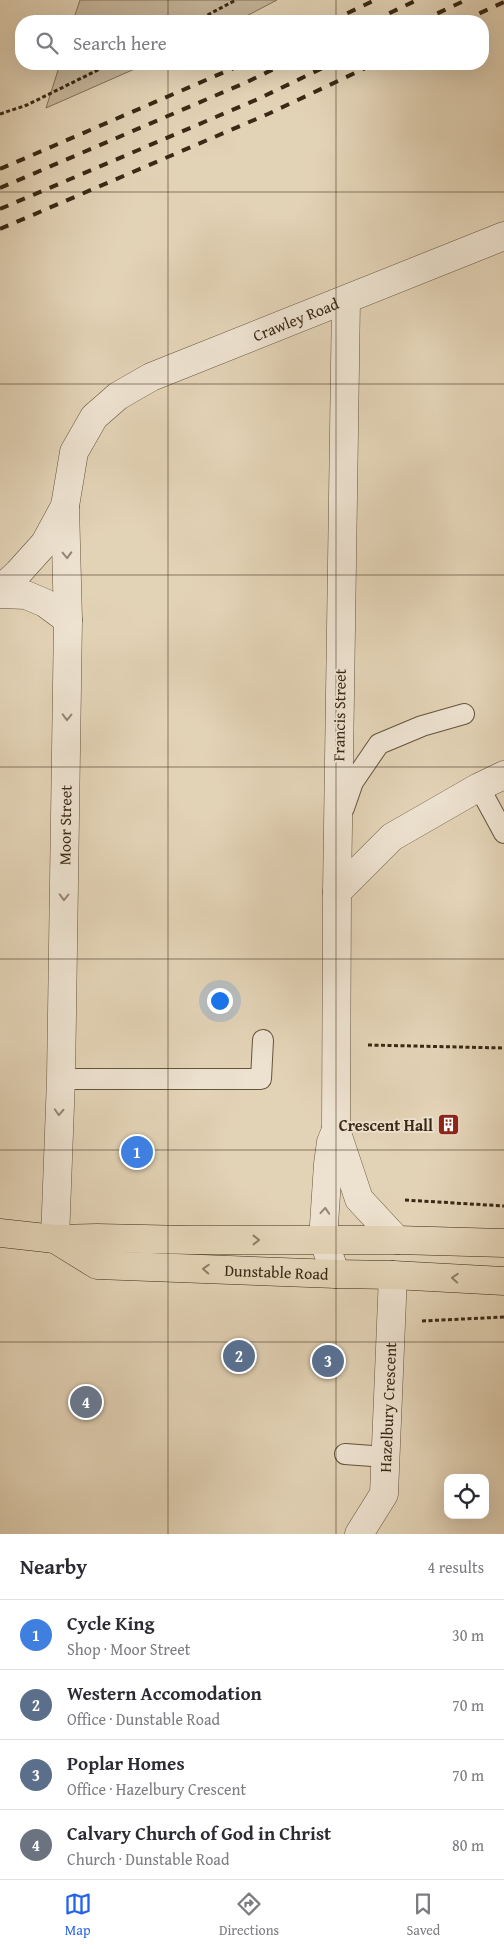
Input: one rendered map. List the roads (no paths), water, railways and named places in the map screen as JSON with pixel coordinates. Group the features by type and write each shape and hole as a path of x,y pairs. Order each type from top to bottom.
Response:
{"main road":[{"name":"Dunstable Road","path":"0,1233 55,1239 397,1240 504,1243"},
{"name":"Dunstable Road","path":"55,1239 97,1265 394,1275 504,1281"}],"street":[{"name":"Crawley Road","path":"94,417 118,396 151,377 504,236"},
{"name":"Francis Street","path":"346,300 337,892 338,1044 336,1130 359,1198 397,1240"},
{"name":"Moor Street","path":"55,1239 61,1079 68,620 65,506 74,452 94,417"},
{"path":"0,590 18,573 44,542 65,506"},
{"path":"0,594 26,594 45,603 68,620"},
{"path":"337,892 392,837 479,787 504,775"},
{"name":"Francis Street","path":"336,1130 331,1142 328,1164 322,1240 336,1274"},
{"name":"Hazelbury Crescent","path":"358,1534 384,1494 394,1275"}],"lane":[{"path":"338,829 353,782 379,744 422,726 464,714"},
{"path":"479,787 504,833"},
{"path":"61,1079 261,1079 262,1040"},
{"path":"345,1454 386,1457"}],"railway":[{"path":"344,15 375,0"},
{"path":"386,15 417,0"},
{"path":"434,15 466,0"},
{"path":"476,15 504,2"},
{"path":"0,169 229,70"},
{"path":"0,188 272,70"},
{"path":"0,209 258,99 318,70"},
{"path":"0,229 268,114 361,70"}],"place":[{"name":"Crescent Hall","path":"449,1125"},
{"name":"Cycle King","path":"137,1152"},
{"name":"Western Accomodation","path":"239,1356"},
{"name":"Poplar Homes","path":"328,1361"},
{"name":"Calvary Church of God in Christ","path":"86,1402"}]}
